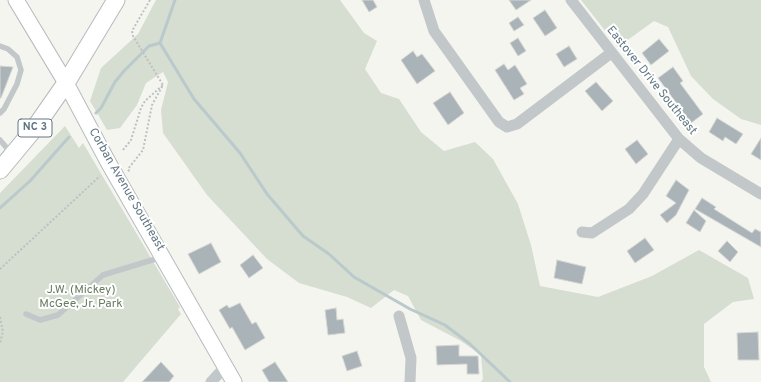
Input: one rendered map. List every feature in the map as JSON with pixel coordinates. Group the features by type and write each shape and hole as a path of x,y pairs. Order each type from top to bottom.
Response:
{"main road":[{"name":"Corban Avenue Southeast","path":"16,0 66,83 108,162 164,257 234,382"},
{"name":"NC 3","path":"0,170 34,129 66,83 116,0"}],"street":[{"path":"424,0 434,31 499,122 507,127 516,124 611,53"},
{"name":"Eastover Drive Southeast","path":"571,0 679,139 701,158 761,194"},
{"path":"582,232 592,233 629,209 643,194 679,139"},
{"path":"399,316 411,358 410,382"},
{"path":"211,382 225,367"}],"lane":[{"path":"0,46 8,49 17,57 21,70 17,84 4,109 0,113"},
{"path":"0,140 13,155"},
{"path":"26,314 40,320 58,315 103,275 164,257"}],"path":[{"path":"150,0 132,31 133,36 163,85"},
{"path":"124,150 131,140 141,108 145,101 163,85"},
{"path":"130,175 128,169 143,150 152,105 163,85"},
{"path":"0,269 100,176"},
{"path":"0,317 2,332 0,343"}],"green space":[{"path":"156,0 340,0 364,33 377,41 365,69 381,93 399,99 421,132 444,151 475,142 493,159 518,204 531,245 540,286 598,297 652,276 699,250 748,278 754,299 733,302 704,324 704,367 711,382 481,382 483,379 481,355 461,341 421,320 408,296 394,290 371,308 347,297 299,283 267,259 207,195 163,133 161,110 168,82 163,72 146,83 137,105 120,128 107,130 90,101 101,68 138,34"},
{"path":"581,0 761,0 761,125 741,119 713,99 691,76 668,27 654,21 618,47"},
{"name":"J.W. (Mickey) McGee, Jr. Park","path":"65,126 79,148 83,143 180,307 178,309 181,314 123,382 0,382 0,193"}],"building":[{"path":"362,0 373,0 377,7 369,12"},
{"path":"509,0 531,0 516,10"},
{"path":"545,10 557,28 545,36 533,18"},
{"path":"518,17 524,25 514,31 509,23"},
{"path":"518,38 526,51 518,56 510,43"},
{"path":"659,39 669,51 651,65 642,53"},
{"path":"569,46 577,59 564,67 556,54"},
{"path":"413,51 417,57 422,54 435,71 417,84 401,60"},
{"path":"504,64 508,70 515,65 527,84 520,88 524,94 514,100 495,70"},
{"path":"0,66 13,67 1,98 0,98"},
{"path":"673,67 683,81 680,83 703,114 691,123 658,78"},
{"path":"596,82 613,101 602,111 585,91"},
{"path":"450,92 464,113 448,125 433,103"},
{"path":"717,118 743,134 736,144 725,137 723,141 709,132"},
{"path":"761,138 761,160 751,154"},
{"path":"637,140 648,154 636,164 625,149"},
{"path":"676,180 689,190 676,215 667,223 660,215 676,203 666,196"},
{"path":"702,198 716,207 714,209 752,233 755,229 761,232 761,247 695,209"},
{"path":"694,210 706,221 700,232 686,223"},
{"path":"645,238 654,250 635,263 627,251"},
{"path":"727,241 738,252 730,262 718,251"},
{"path":"211,243 221,262 199,274 188,254"},
{"path":"253,255 263,268 249,278 240,265"},
{"path":"557,260 586,267 582,284 554,278"},
{"path":"240,303 252,324 256,322 265,338 245,350 232,327 230,329 219,310 227,305 229,308"},
{"path":"336,308 337,320 343,319 345,333 328,335 325,310"},
{"path":"758,332 759,360 738,360 737,333"},
{"path":"459,345 459,356 478,356 479,374 467,374 467,364 437,365 436,346"},
{"path":"357,351 362,366 347,371 342,356"},
{"path":"161,362 174,376 169,382 142,382"},
{"path":"275,362 288,382 269,382 262,370"}],"waterway":[{"path":"160,43 175,0"},
{"path":"160,43 194,99 240,153 267,194 303,236 329,254 354,277 410,309 445,325 470,344 510,382"},
{"path":"96,113 101,108 115,82 124,71 149,46 160,43"},
{"path":"0,208 30,181 69,137"}]}
